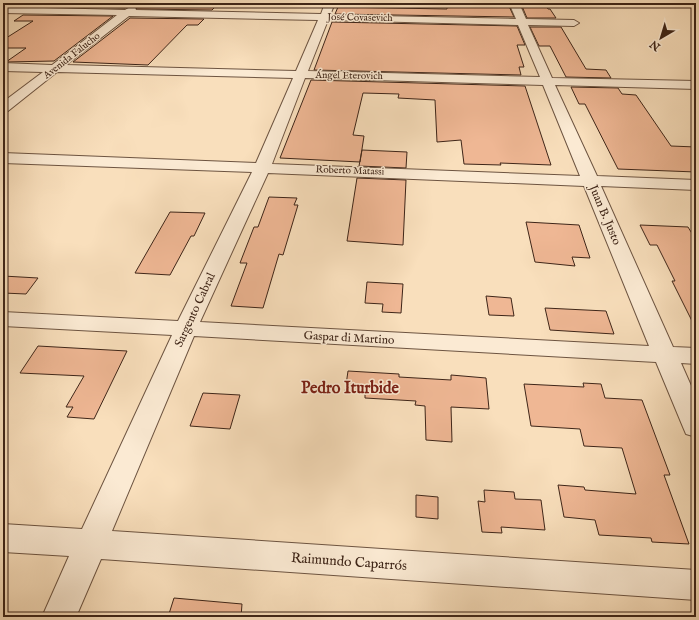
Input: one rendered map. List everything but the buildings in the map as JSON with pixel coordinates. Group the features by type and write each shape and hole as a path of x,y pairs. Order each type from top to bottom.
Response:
{"street":[{"name":"Avenida Falucho","path":"3,108 140,3"},
{"name":"Juan B. Justo","path":"514,3 696,427"},
{"name":"José Covasevich","path":"3,10 127,13 327,10 522,21 574,22"},
{"name":"Sargento Cabral","path":"59,617 186,329 262,168 302,75 327,10"},
{"name":"Ángel Eterovich","path":"3,67 696,86"},
{"name":"Roberto Matassi","path":"3,158 696,185"},
{"name":"Gaspar di Martino","path":"3,319 696,356"},
{"name":"Raimundo Caparrós","path":"3,538 696,585"}],"district":[{"name":"Pedro Iturbide","path":"350,389"}]}
